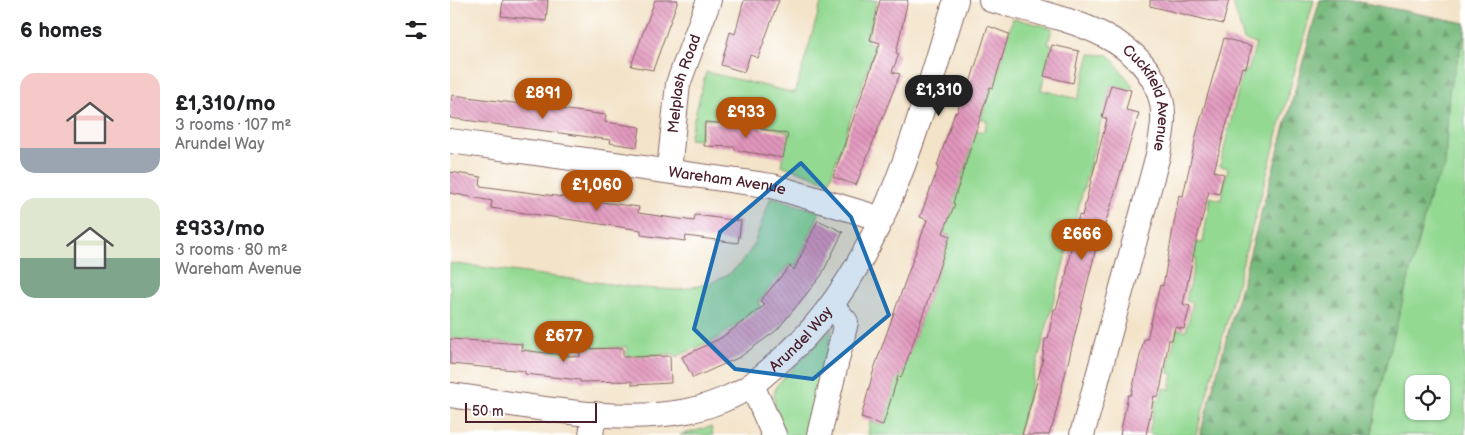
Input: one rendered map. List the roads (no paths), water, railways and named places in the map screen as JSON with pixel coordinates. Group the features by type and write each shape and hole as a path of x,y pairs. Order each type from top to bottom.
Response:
{"street":[{"name":"Melplash Road","path":"669,170 678,84 709,0"},
{"name":"Arundel Way","path":"450,395 592,424 688,411 752,385 794,349 832,306 860,264 898,181 956,0"},
{"name":"Cuckfield Avenue","path":"991,0 1093,29 1120,44 1144,66 1155,83 1161,100 1163,127 1156,164 1082,435"},
{"name":"Wareham Avenue","path":"450,141 669,170 772,186 882,219"},
{"path":"819,435 846,322 832,306"},
{"path":"752,385 774,435"}]}
